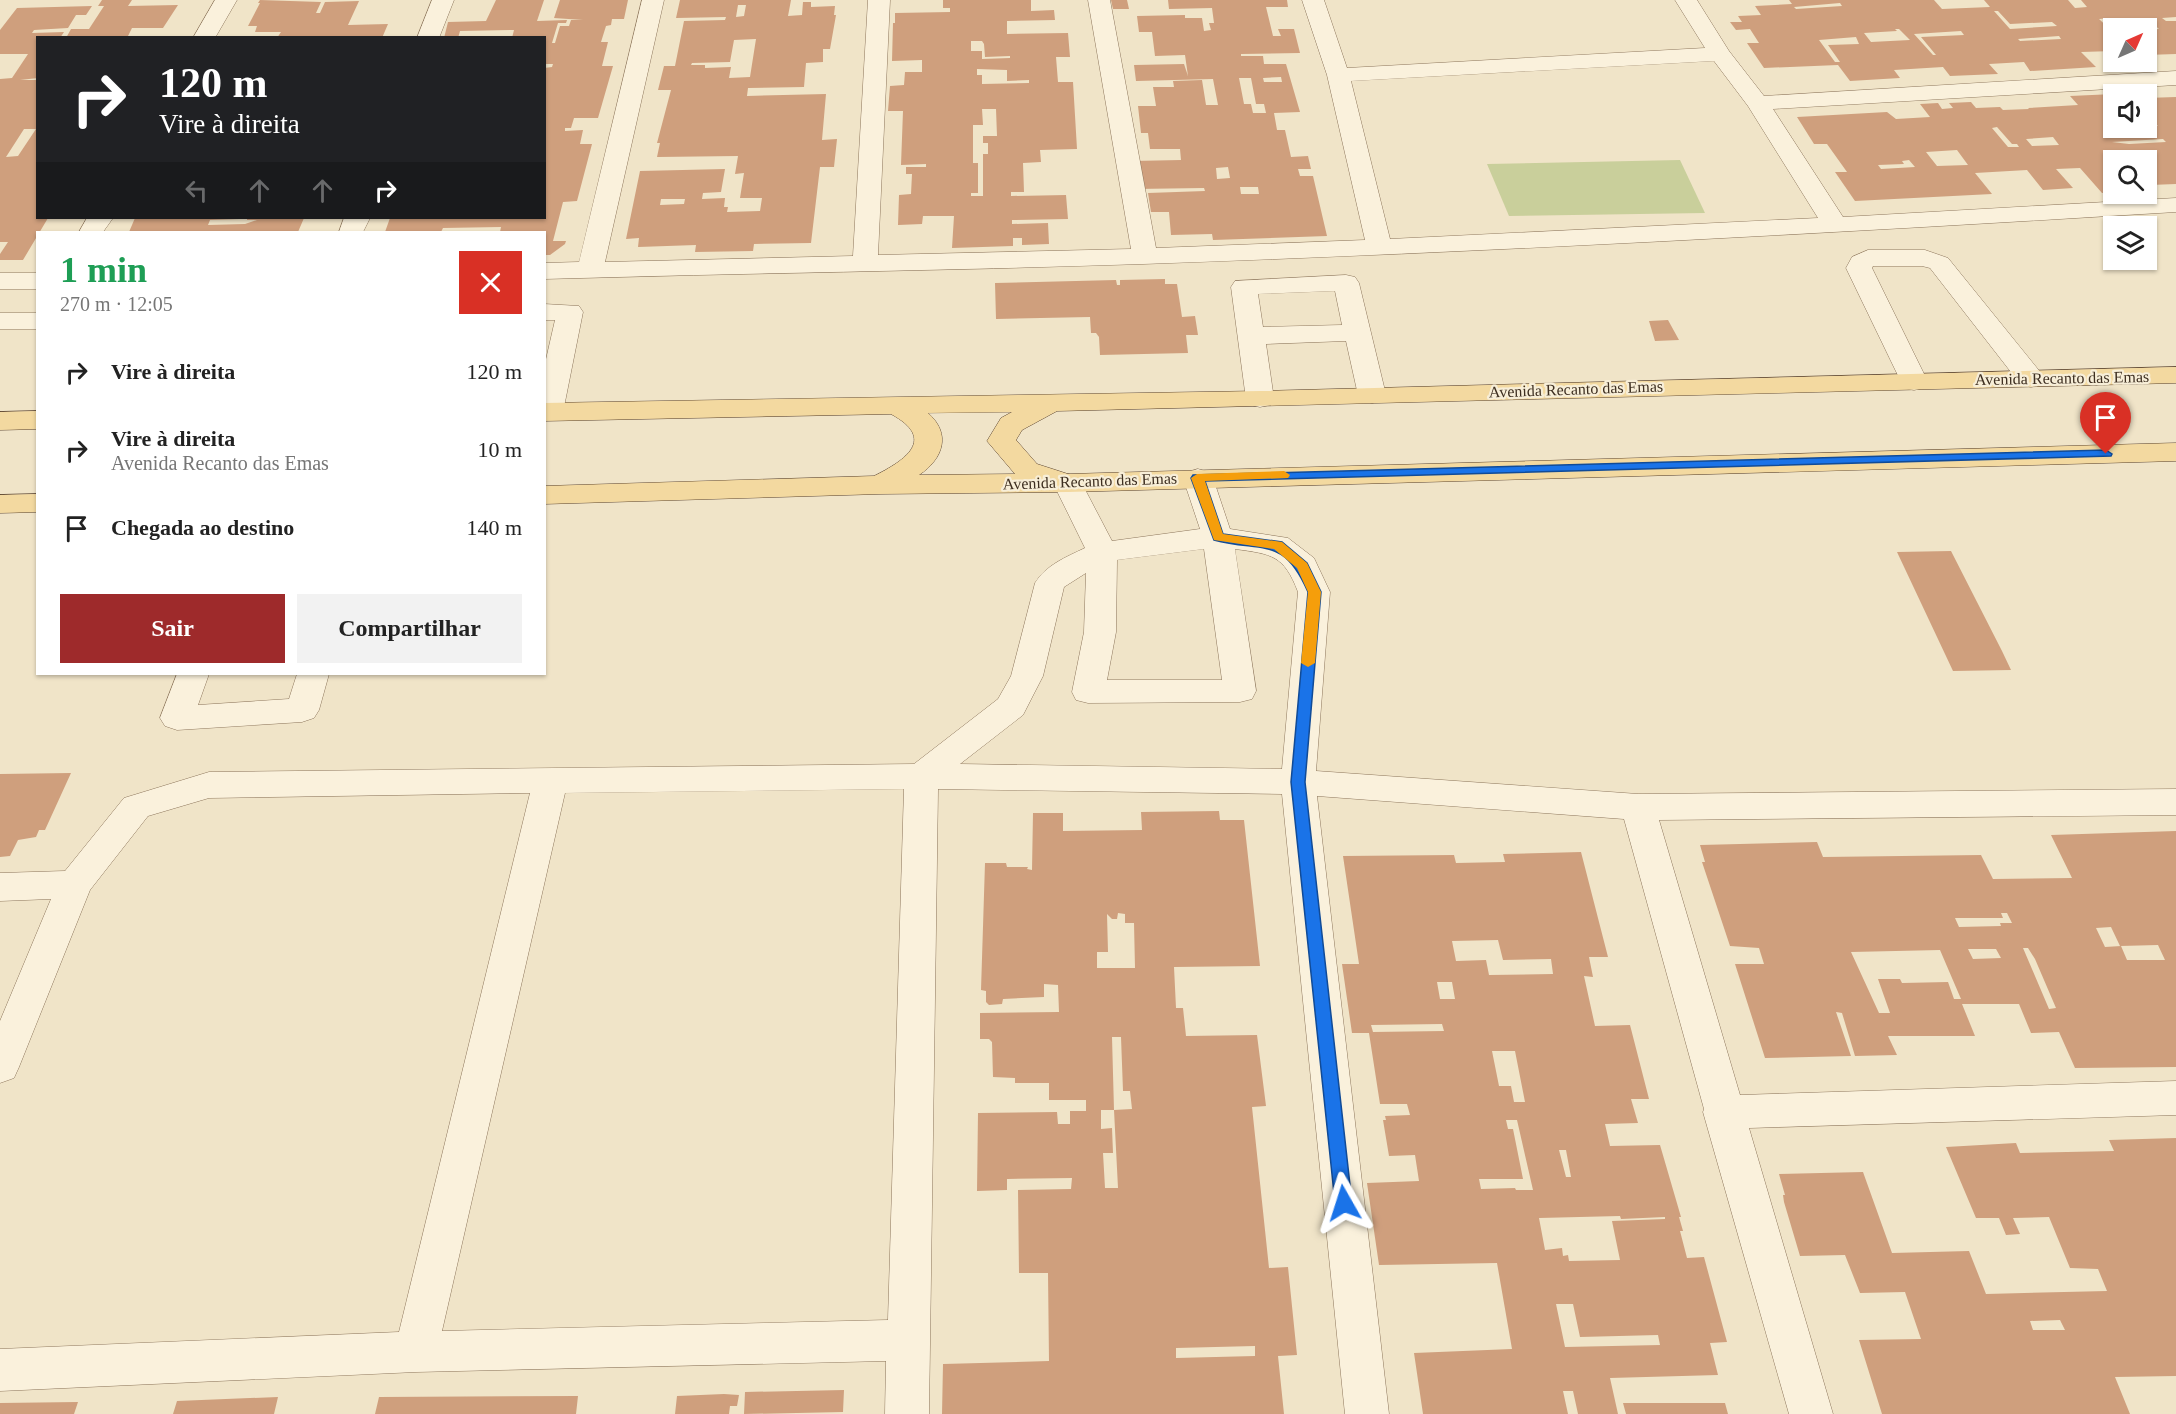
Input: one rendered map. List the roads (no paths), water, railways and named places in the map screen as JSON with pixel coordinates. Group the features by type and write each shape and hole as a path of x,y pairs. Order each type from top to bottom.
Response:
{"main road":[{"name":"Avenida Recanto das Emas","path":"547,412 1260,399 2176,375"},
{"path":"1052,403 1011,424 1001,441 1027,470 1068,483"},
{"path":"880,485 901,476 917,465 927,452 930,438 924,424 911,412 892,404"},
{"path":"0,421 36,420"},
{"name":"Avenida Recanto das Emas","path":"546,495 880,485 1068,483 2176,452"},
{"path":"0,504 36,503"}],"street":[{"path":"205,36 226,0"},
{"path":"429,36 443,0"},
{"path":"590,269 653,0"},
{"path":"865,265 879,0"},
{"path":"1099,0 1145,256"},
{"path":"1313,0 1338,75 1379,246"},
{"path":"1686,0 1720,54 1758,103 1836,226"},
{"path":"1338,75 1720,54"},
{"path":"1758,103 2176,78"},
{"path":"546,271 865,265 1145,256 1836,226 2176,205"},
{"path":"1914,382 1859,268 1861,262 1869,258 1925,258 1939,263 2031,379"},
{"path":"0,281 36,281"},
{"path":"1260,399 1244,287 1346,283 1372,395"},
{"path":"546,312 570,312 547,412"},
{"path":"0,321 36,321"},
{"path":"1251,336 1358,332"},
{"path":"1068,483 1102,552 1100,632 1088,692 1240,692 1218,537 1197,478"},
{"path":"921,776 1011,707 1027,676 1050,583 1066,570 1102,552 1218,537 1277,545 1303,566 1314,592 1298,782 1367,1414"},
{"path":"193,675 177,718 302,710 313,675"},
{"path":"907,1414 921,776"},
{"path":"0,1067 75,884 136,807 208,785 921,776 1298,782 1638,807 2176,802"},
{"path":"416,1352 550,779"},
{"path":"1638,807 1723,1112 1811,1414"},
{"path":"0,887 75,884"},
{"path":"1723,1112 2176,1098"},
{"path":"0,1370 416,1352 910,1340"}]}
